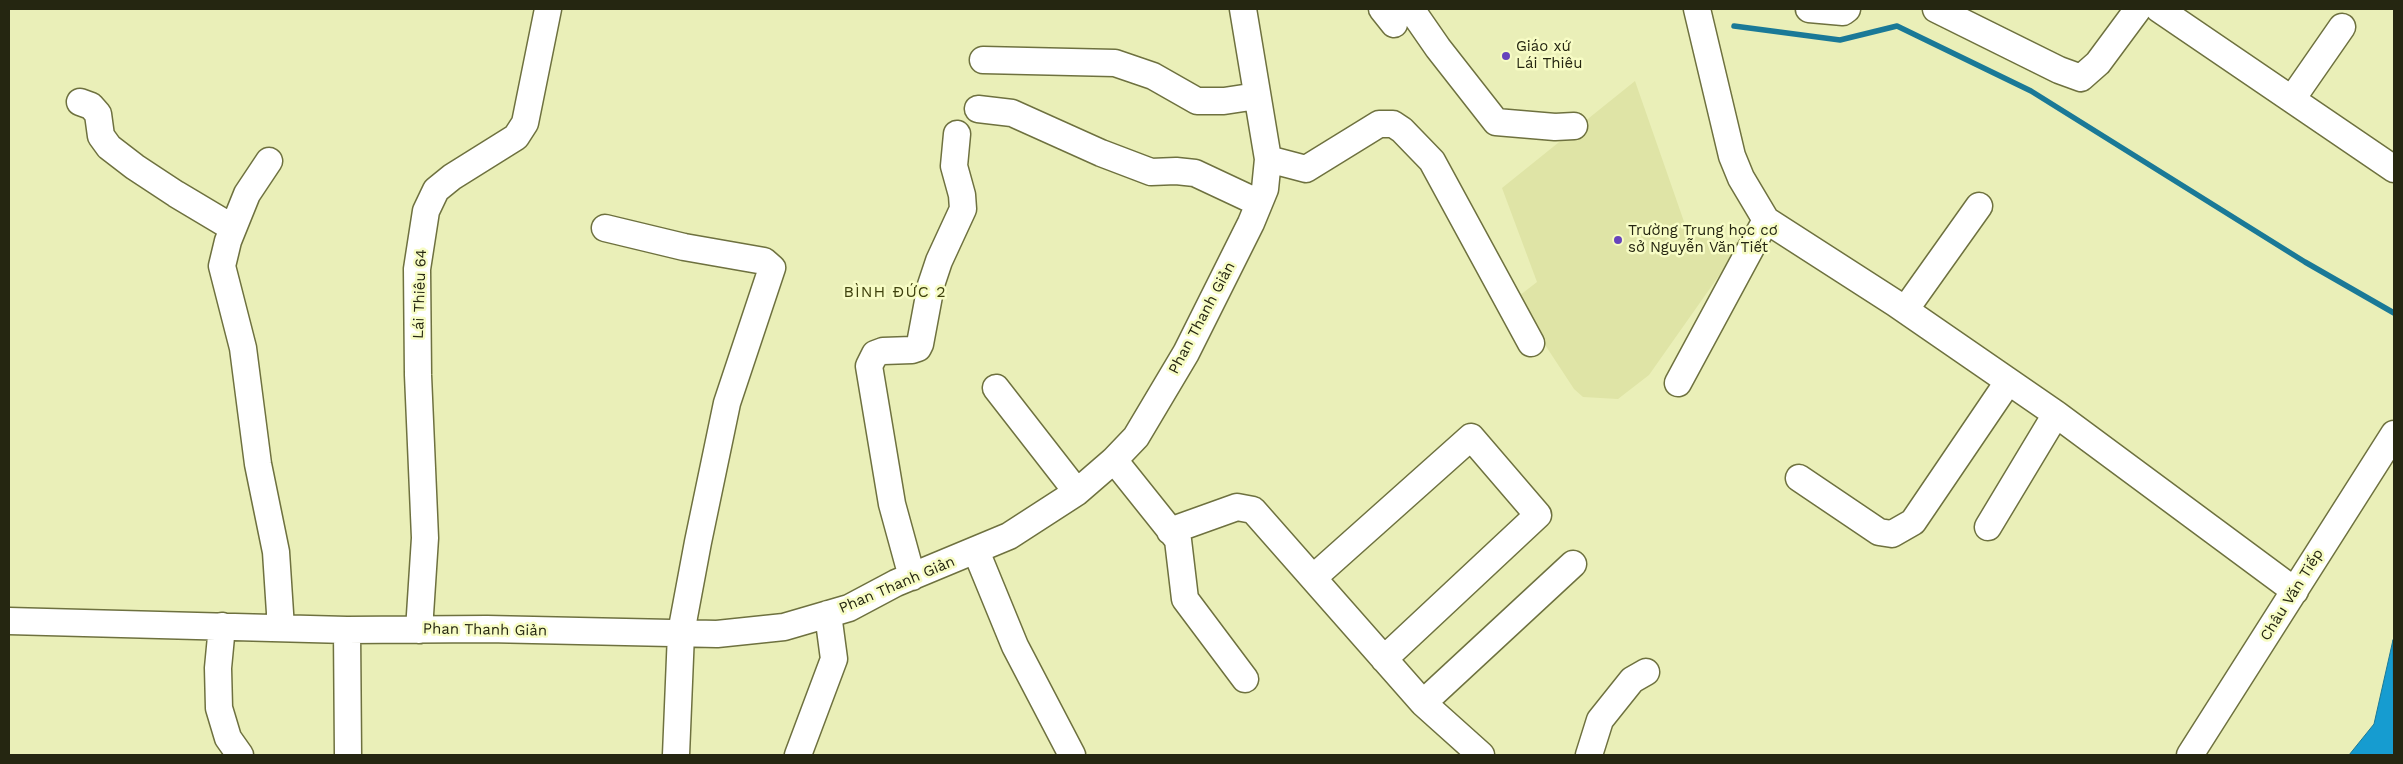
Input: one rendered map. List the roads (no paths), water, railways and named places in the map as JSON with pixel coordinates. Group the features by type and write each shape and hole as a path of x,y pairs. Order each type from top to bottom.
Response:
{"street":[{"name":"Lái Thiêu 64","path":"419,630 425,538 418,374 417,269 426,211 436,190 452,177 516,137 525,123 548,9"},
{"name":"Phan Thanh Giản","path":"9,621 347,630 717,634 784,627 849,608 912,577 976,552 1009,536 1077,492 1114,460 1136,437 1186,353 1247,232 1265,190 1268,159 1243,9"},
{"path":"1697,9 1732,156 1741,178 1766,220 1905,310 2056,414 2295,591"},
{"path":"1809,9 1843,12 1847,9"},
{"path":"1936,9 2060,70 2081,78 2098,63 2138,9"},
{"path":"2159,9 2394,169"},
{"path":"1396,14 1438,48 1496,122 1555,127 1574,126"},
{"path":"2292,100 2342,27"},
{"path":"983,60 1115,63 1153,76 1198,100 1224,101 1258,96"},
{"path":"80,102 91,106 98,114 101,136 109,147 168,189 233,228"},
{"path":"978,109 1012,113 1101,153 1151,172 1176,171 1195,173 1259,203"},
{"path":"1268,159 1306,169 1379,124 1393,124 1402,130 1432,161 1531,343"},
{"path":"912,577 892,504 869,366 875,354 883,351 912,350 918,348 920,344 924,318 939,261 963,209 962,195 954,166 957,134"},
{"path":"269,161 247,194 233,228 222,266 243,348 258,464 276,552 281,628"},
{"path":"1905,310 1979,206"},
{"path":"1678,383 1766,220"},
{"path":"605,228 684,247 764,261 772,268 727,403 681,633 676,755"},
{"path":"1799,478 1879,532 1892,534 1913,522 2008,382"},
{"path":"996,388 1077,492"},
{"path":"1988,527 2056,414"},
{"name":"Châu Văn Tiếp","path":"2190,755 2394,434"},
{"path":"1313,578 1471,437 1538,515 1384,658"},
{"path":"1114,460 1178,540 1185,598 1245,679"},
{"path":"1170,531 1238,507 1254,510 1422,703 1481,755"},
{"path":"976,552 1015,646 1072,755"},
{"path":"1422,703 1573,564"},
{"path":"798,755 834,659 828,614"},
{"path":"222,626 218,668 219,708 228,738 240,755"},
{"path":"347,630 348,755"},
{"path":"1589,755 1600,720 1632,680 1646,672"}],"water":[{"path":"2393,640 2394,755 2349,755 2374,724"}],"waterway":[{"path":"1734,26 1840,40 1897,26 2031,91 2305,262 2394,313"}],"place":[{"name":"Giáo xứ Lái Thiêu","path":"1506,56"},
{"name":"Trường Trung học cơ sở Nguyễn Văn Tiết","path":"1618,240"}],"district":[{"name":"BÌNH ĐỨC 2","path":"895,292"}]}
